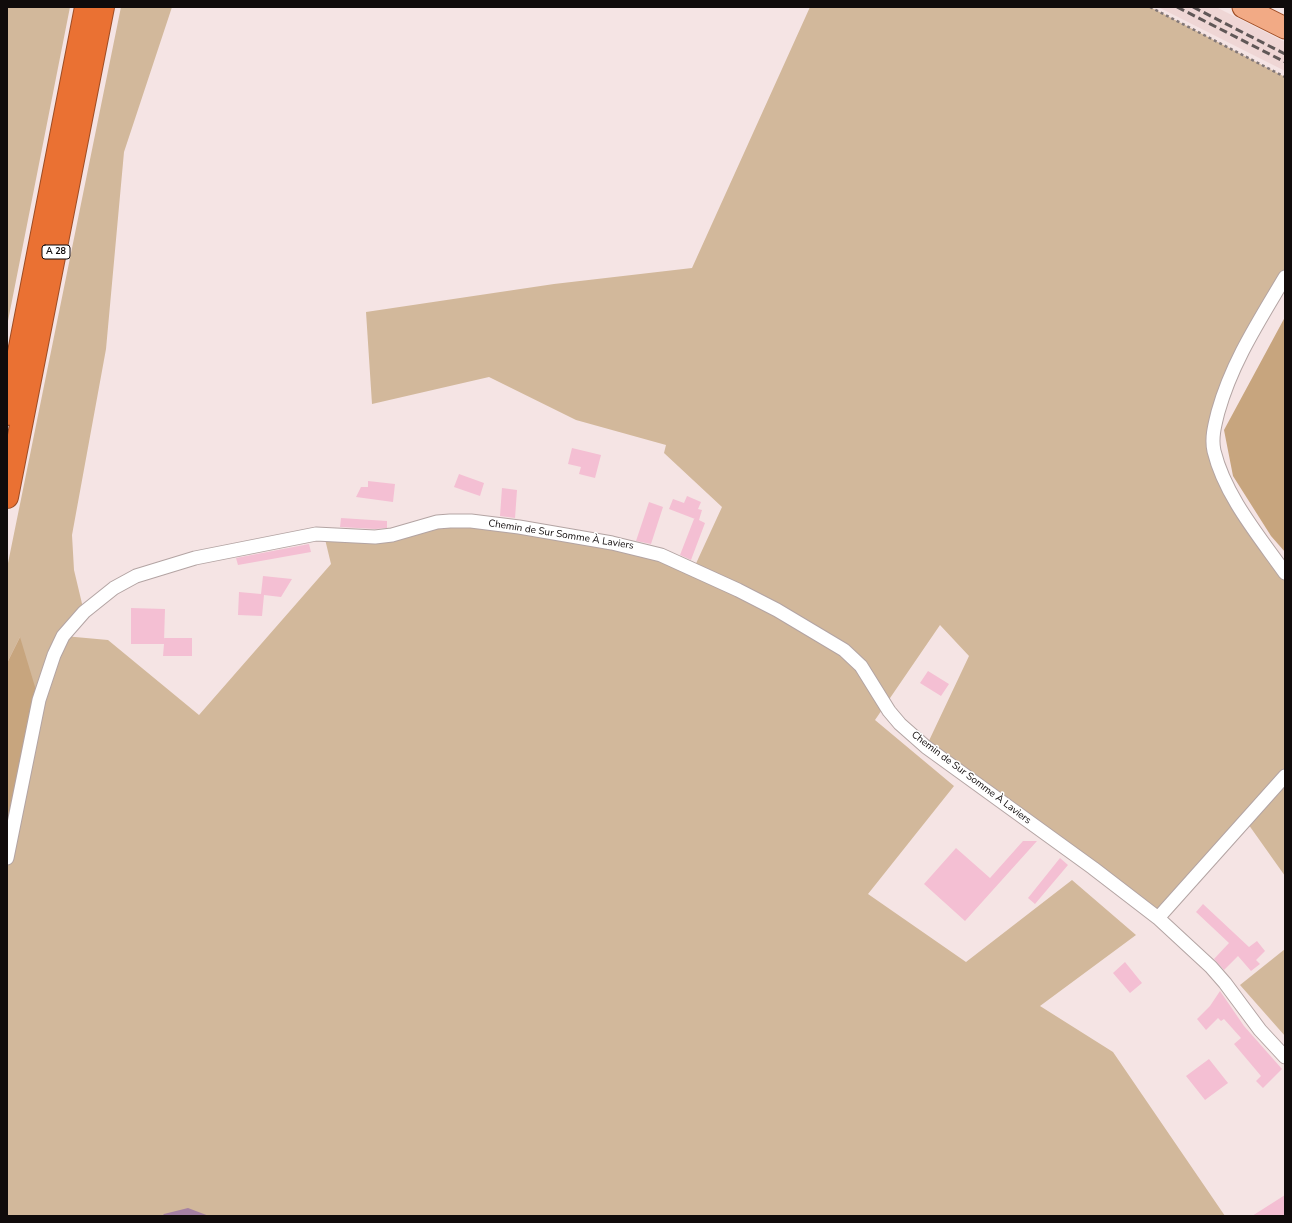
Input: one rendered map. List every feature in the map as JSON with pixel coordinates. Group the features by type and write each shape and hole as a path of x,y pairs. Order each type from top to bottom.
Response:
{"highway":[{"name":"A 28","path":"7,414 86,7"},
{"name":"A 28","path":"7,497 103,7"}],"main road":[{"path":"1243,7 1285,28"}],"street":[{"path":"1285,276 1237,360 1224,391 1214,430 1214,450 1228,488 1285,573"},
{"name":"Chemin de Sur Somme À Laviers","path":"7,858 39,700 54,655 63,636 84,612 114,588 136,576 195,558 316,534 375,537 392,535 436,522 450,521 471,521 519,527 612,543 653,553 771,606 844,650 861,666 889,712 900,724 921,742 1158,918 1211,967 1226,983 1260,1030 1285,1057"},
{"path":"1158,918 1285,776"}],"path":[{"path":"1150,7 1285,77"}],"shaded area":[{"path":"7,7 70,7 7,326"},
{"path":"121,7 172,7 124,152 106,349 72,535 74,570 84,612 64,636 108,640 199,715 331,564 324,535 347,535 437,522 612,543 693,570 722,507 664,453 666,445 576,420 489,377 372,404 366,312 554,284 692,268 810,7 1150,7 1285,77 1285,277 1249,338 1214,430 1228,488 1285,573 1285,876 1246,821 1158,918 926,747 969,656 940,625 875,720 954,786 868,894 966,962 1072,880 1136,935 1040,1006 1113,1052 1225,1216 7,1216 7,858 20,637 7,663 7,568"},
{"path":"1158,7 1216,7 1285,42 1285,71"},
{"path":"1285,317 1285,552 1271,536 1233,476 1224,430"},
{"path":"20,637 39,700 7,858 7,663"},
{"path":"1285,949 1285,1036 1240,985"},
{"path":"188,1208 209,1216 162,1216 164,1214"}],"building":[{"path":"572,448 601,455 595,478 579,474 581,467 568,464"},
{"path":"459,474 484,483 480,496 454,487"},
{"path":"368,481 395,484 393,502 356,497 361,487 368,487"},
{"path":"502,488 517,490 515,518 500,516"},
{"path":"687,496 701,502 698,509 702,510 699,520 705,523 691,560 680,555 695,519 669,509 673,499 684,503"},
{"path":"649,502 663,507 651,544 636,541"},
{"path":"341,518 387,521 387,528 375,529 340,527"},
{"path":"309,544 311,552 238,565 236,558"},
{"path":"263,576 292,579 281,597 264,595 262,616 238,615 239,592 261,594"},
{"path":"131,608 165,609 164,638 192,638 192,656 163,656 164,644 131,644"},
{"path":"928,671 949,684 941,696 920,683"},
{"path":"1023,841 1037,841 965,921 924,884 956,848 990,878"},
{"path":"1060,858 1068,865 1035,904 1028,898"},
{"path":"1203,904 1249,947 1257,941 1265,951 1256,960 1260,964 1251,971 1238,956 1224,970 1214,959 1229,943 1196,912"},
{"path":"1125,962 1142,983 1130,993 1113,973"},
{"path":"1220,991 1244,1026 1282,1069 1263,1088 1256,1081 1261,1076 1234,1044 1241,1038 1224,1019 1221,1021 1218,1018 1206,1030 1197,1019 1210,1006"},
{"path":"1209,1059 1228,1083 1205,1100 1186,1076"},
{"path":"1285,1195 1285,1216 1252,1216"}],"railway":[{"path":"1177,7 1285,62"},
{"path":"1193,7 1285,54"}]}
